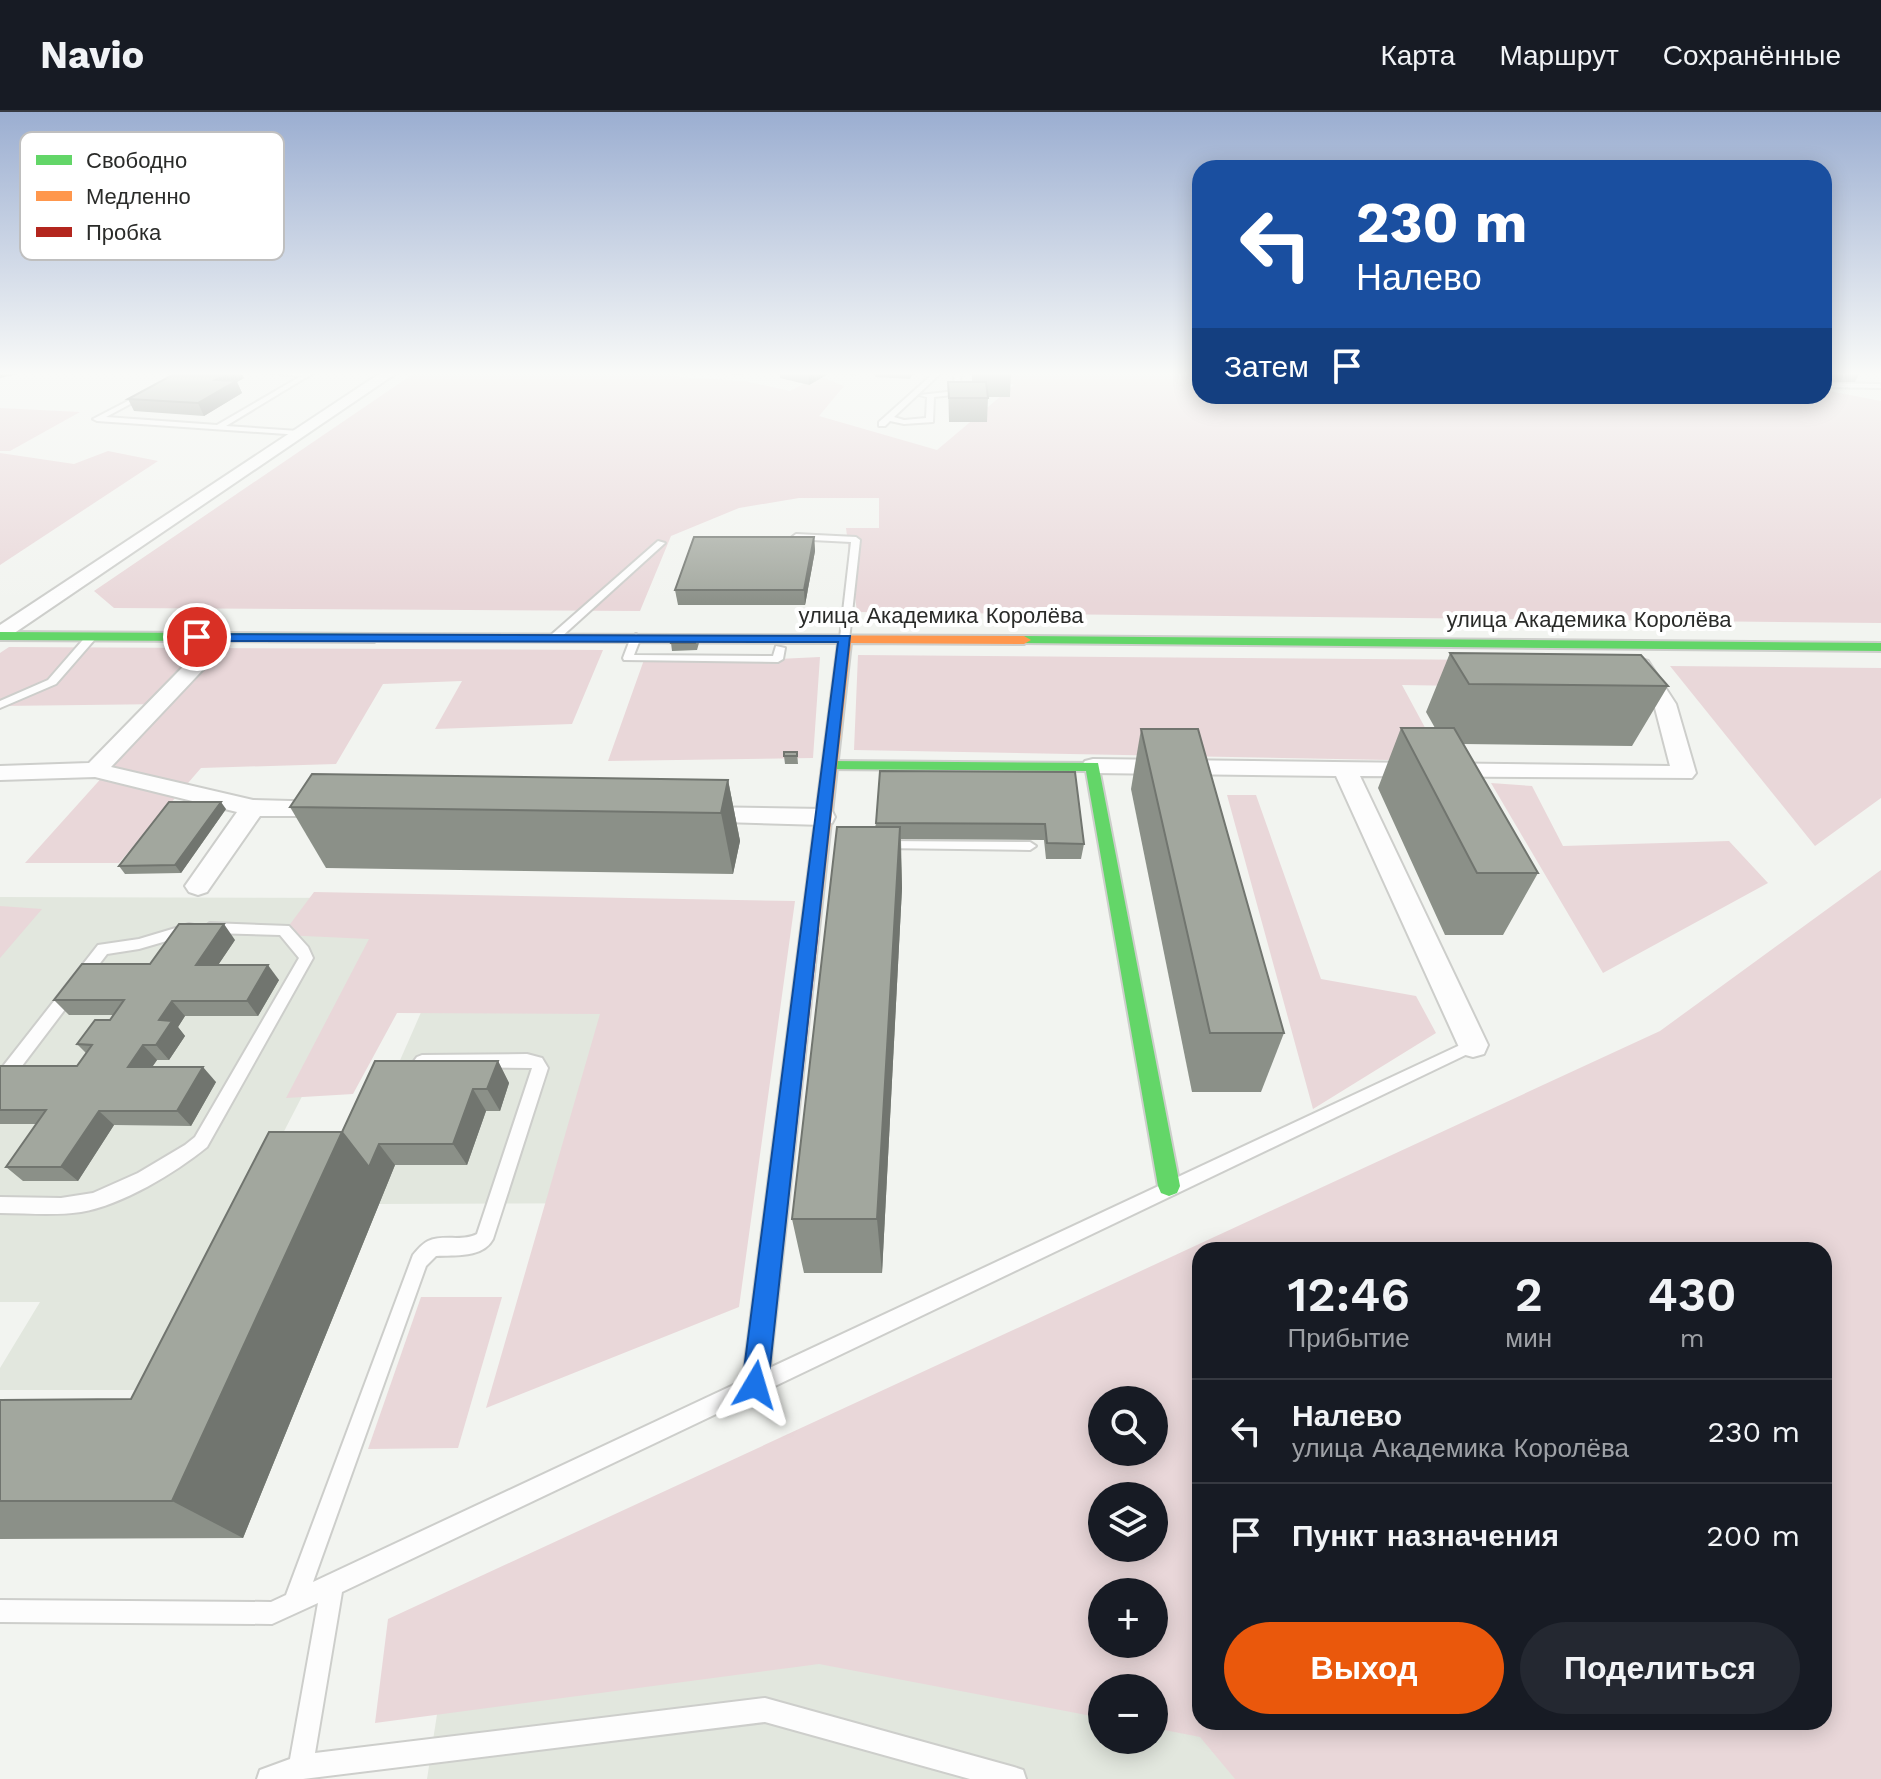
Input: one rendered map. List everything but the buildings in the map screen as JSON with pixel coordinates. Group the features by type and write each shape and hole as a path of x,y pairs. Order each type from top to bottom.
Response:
{"street":[{"path":"0,635 273,450"},
{"name":"улица Академика Королёва","path":"0,635 1881,647"},
{"path":"95,770 223,637"},
{"path":"755,1385 826,844 823,817 845,638"},
{"path":"829,766 1684,773 1665,704 1627,643"},
{"path":"1093,766 1169,1186"},
{"path":"1344,768 1473,1045"},
{"path":"0,773 95,770 253,808 356,810"},
{"path":"198,886 253,808"},
{"path":"669,815 823,817"}],"lane":[{"path":"785,537 856,540 845,638"},
{"path":"555,637 661,543"},
{"path":"0,705 52,682 92,636"},
{"path":"636,637 628,658 778,659 780,648"},
{"path":"873,845 1030,846"},
{"path":"0,1082 97,954 109,946 139,944 192,929 273,928 291,935 306,958 207,1132 192,1150 92,1201 67,1205 0,1205"},
{"path":"0,1611 272,1613 1169,1186 1473,1045"},
{"path":"294,1603 419,1261 432,1248 471,1246 484,1239 540,1068 537,1062 527,1060 422,1061"},
{"path":"301,1767 332,1584"},
{"path":"269,1779 301,1767 765,1710 1014,1779"}],"shaded area":[{"path":"302,450 1881,450 1881,623 857,612 846,528 879,528 879,498 799,498 739,508 671,536 640,611 114,608 94,591"},
{"path":"108,451 158,461 0,565 0,453 74,464"},
{"path":"9,647 603,650 572,724 435,729 462,681 383,684 336,764 201,768 119,863 25,863 168,704 0,706 0,653"},
{"path":"858,655 1626,661 1649,689 1402,685 1443,761 854,750"},
{"path":"645,657 820,657 813,758 608,761"},
{"path":"1670,666 1881,668 1881,798 1815,846"},
{"path":"1491,783 1532,786 1563,846 1729,841 1768,883 1603,973"},
{"path":"1227,795 1256,795 1321,979 1416,996 1436,1033 1313,1109"},
{"path":"1881,870 1881,1779 1235,1779 1200,1737 1168,1731 1168,1674 1088,1674 1088,1715 819,1664 375,1723 388,1619 1192,1247 1192,1730 1832,1730 1832,1242 1204,1242 1660,1031"},
{"path":"314,892 795,901 739,1307 486,1408 600,1014 397,1013 353,1094 286,1098 369,939 282,935"},
{"path":"0,897 404,898 151,1390 0,1390 0,1368 40,1302 0,1302"},
{"path":"763,902 714,1203 379,1204 344,1188 469,903"},
{"path":"0,906 42,909 0,958"},
{"path":"421,1297 502,1297 458,1448 368,1449"},
{"path":"451,1624 1160,1674 1088,1674 1088,1754 1168,1754 1168,1684 1192,1714 1192,1730 1205,1730 1244,1779 427,1779"}],"traffic: fast":[{"path":"0,636 374,638"},
{"path":"1024,640 1881,647"},
{"path":"829,766 1093,766 1169,1186"}],"traffic: slow":[{"path":"374,638 1024,640"},
{"path":"810,929 845,638"}],"traffic: jam":[{"path":"755,1385 810,929"}],"route":[{"path":"197,637 845,638 755,1385"}]}
